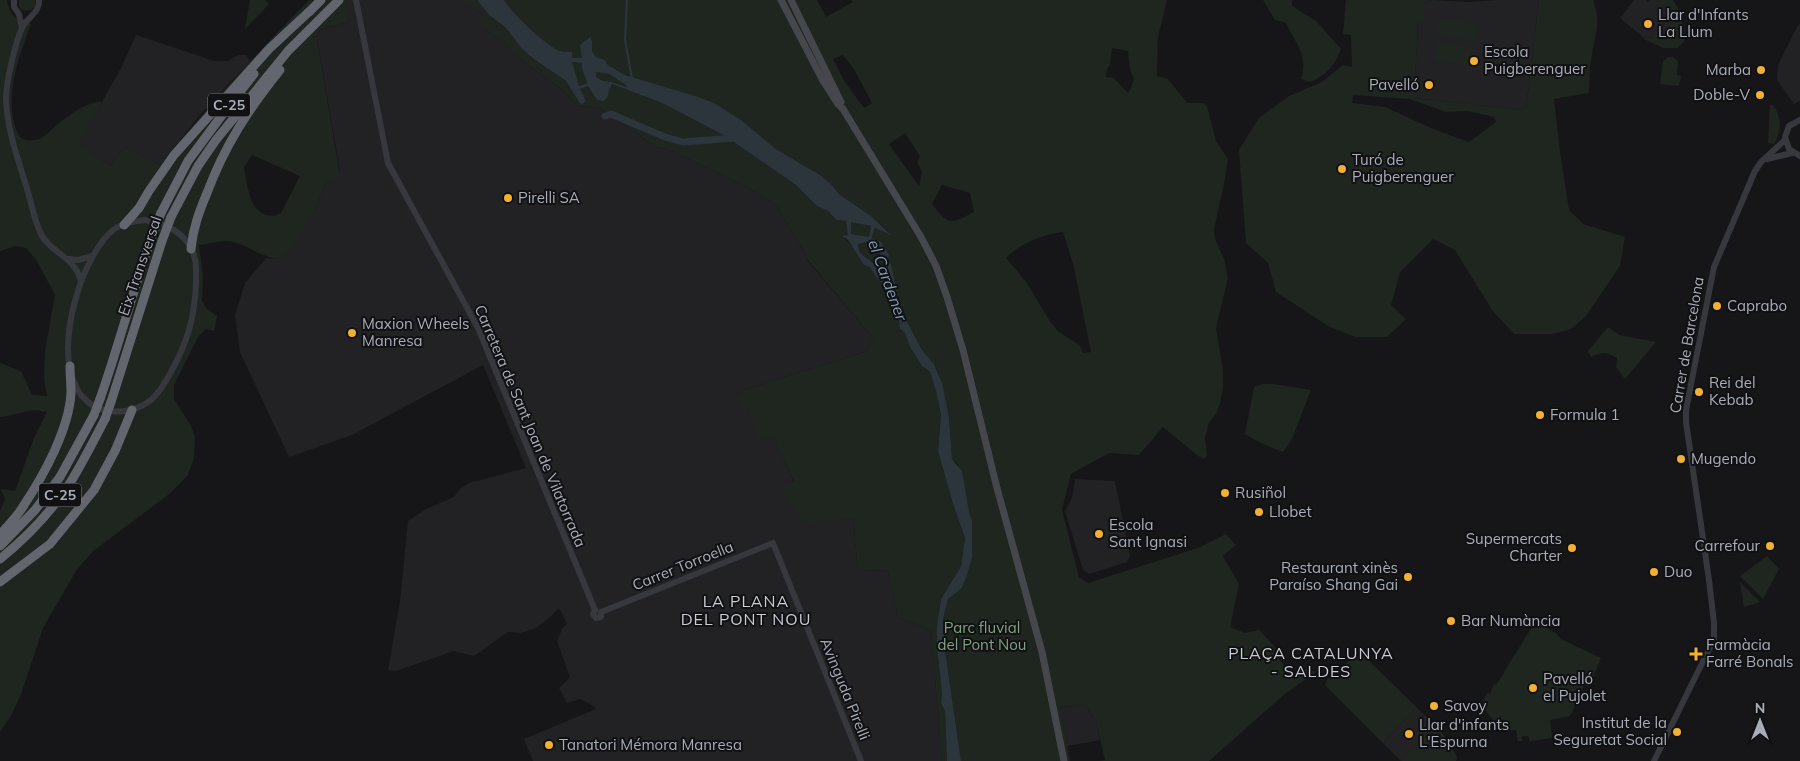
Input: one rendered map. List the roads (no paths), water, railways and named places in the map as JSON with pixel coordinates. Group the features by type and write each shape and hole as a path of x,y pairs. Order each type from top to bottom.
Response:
{"highway":[{"name":"Eix Transversal","path":"0,546 35,510 60,477 94,415 114,359 136,281 152,236 188,161 253,76 321,0"},
{"name":"Eix Transversal","path":"0,559 17,545 43,517 69,484 105,419 162,241 171,217 198,166 216,140 288,52 339,0"},
{"path":"124,225 139,208 174,155 269,49 313,8"},
{"path":"191,249 195,224 217,165 240,122 317,23"},
{"path":"0,535 23,507 60,436 70,402 70,366"},
{"path":"0,582 50,544 94,490 115,451 132,410"}],"main road":[{"path":"781,0 822,79 843,109 921,237 936,266 963,350 1042,652 1064,761"},
{"path":"791,0 843,109"}],"street":[{"path":"14,0 14,7 19,14 22,28"},
{"path":"39,0 38,9 22,28 10,72 6,96 8,123 42,234 54,250 69,259 81,281"},
{"name":"Carretera de Sant Joan de Vilatorrada","path":"356,0 388,163 478,328 598,611"},
{"path":"19,14 25,16 32,15"},
{"name":"Carrer de Barcelona","path":"1654,761 1714,639 1715,628 1686,422 1686,410 1714,266 1755,171 1785,140 1788,127 1800,120"},
{"path":"1785,140 1787,147 1792,153 1800,156"},
{"path":"1765,159 1792,153"},
{"path":"145,220 173,228 181,235 191,249 196,264 193,315 187,339 164,384 152,398 132,410 120,412 106,410 91,404 82,397 73,381 68,346 70,323 81,281 92,256 103,240 114,229 131,222 145,220"},
{"path":"69,259 78,260 92,256"},
{"name":"Carrer Torroella","path":"598,611 773,543"},
{"name":"Avinguda Pirelli","path":"773,543 861,761"}],"water":[{"name":"el Cardener","path":"477,0 504,0 514,13 538,36 560,51 572,52 572,58 582,58 580,45 590,37 592,51 596,57 605,60 608,65 625,75 714,103 741,120 776,149 820,175 839,194 871,216 891,235 875,228 872,238 881,242 889,255 887,261 891,264 901,310 922,350 934,364 942,383 949,417 952,459 962,471 972,520 972,558 962,588 948,599 943,619 945,650 961,761 947,761 945,711 941,703 942,693 937,647 937,627 941,599 961,566 965,538 938,451 941,415 936,391 930,372 922,366 910,347 905,333 900,329 899,320 894,314 886,288 870,267 864,265 848,240 842,236 848,235 846,221 836,220 828,211 817,206 796,185 725,136 662,103 612,84 604,101 597,100 588,86 580,89 586,101 581,105 566,81 522,49 506,28 489,15","holes":["572,62 582,63 587,83 579,86","596,72 609,74 627,87 596,76","851,222 871,226 869,237 851,234","870,241 874,244 884,264 886,280 878,267 860,252 858,244"]}],"waterway":[{"path":"627,0 625,40 632,79"},
{"path":"605,116 611,114 665,137 683,142 735,138"}],"place":[{"name":"Llar d'Infants La Llum","path":"1648,24"},
{"name":"Escola Puigberenguer","path":"1474,61"},
{"name":"Marba","path":"1761,70"},
{"name":"Pavelló","path":"1429,85"},
{"name":"Doble-V","path":"1760,95"},
{"name":"Turó de Puigberenguer","path":"1342,169"},
{"name":"Pirelli SA","path":"508,198"},
{"name":"Caprabo","path":"1717,306"},
{"name":"Maxion Wheels Manresa","path":"352,333"},
{"name":"Rei del Kebab","path":"1699,392"},
{"name":"Formula 1","path":"1540,415"},
{"name":"Mugendo","path":"1681,459"},
{"name":"Rusiñol","path":"1225,493"},
{"name":"Llobet","path":"1259,512"},
{"name":"Escola Sant Ignasi","path":"1099,534"},
{"name":"Carrefour","path":"1770,546"},
{"name":"Supermercats Charter","path":"1572,548"},
{"name":"Duo","path":"1654,572"},
{"name":"Restaurant xinès Paraíso Shang Gai","path":"1408,577"},
{"name":"Bar Numància","path":"1451,621"},
{"name":"Farmàcia Farré Bonals","path":"1696,654"},
{"name":"Pavelló el Pujolet","path":"1533,688"},
{"name":"Savoy","path":"1434,706"},
{"name":"Institut de la Seguretat Social","path":"1677,732"},
{"name":"Llar d'infants L'Espurna","path":"1409,734"},
{"name":"Tanatori Mémora Manresa","path":"549,745"}],"district":[{"name":"LA PLANA DEL PONT NOU","path":"746,610"},
{"name":"PLAÇA CATALUNYA - SALDES","path":"1311,662"}],"park label":[{"name":"Parc fluvial del Pont Nou","path":"982,636"}]}
